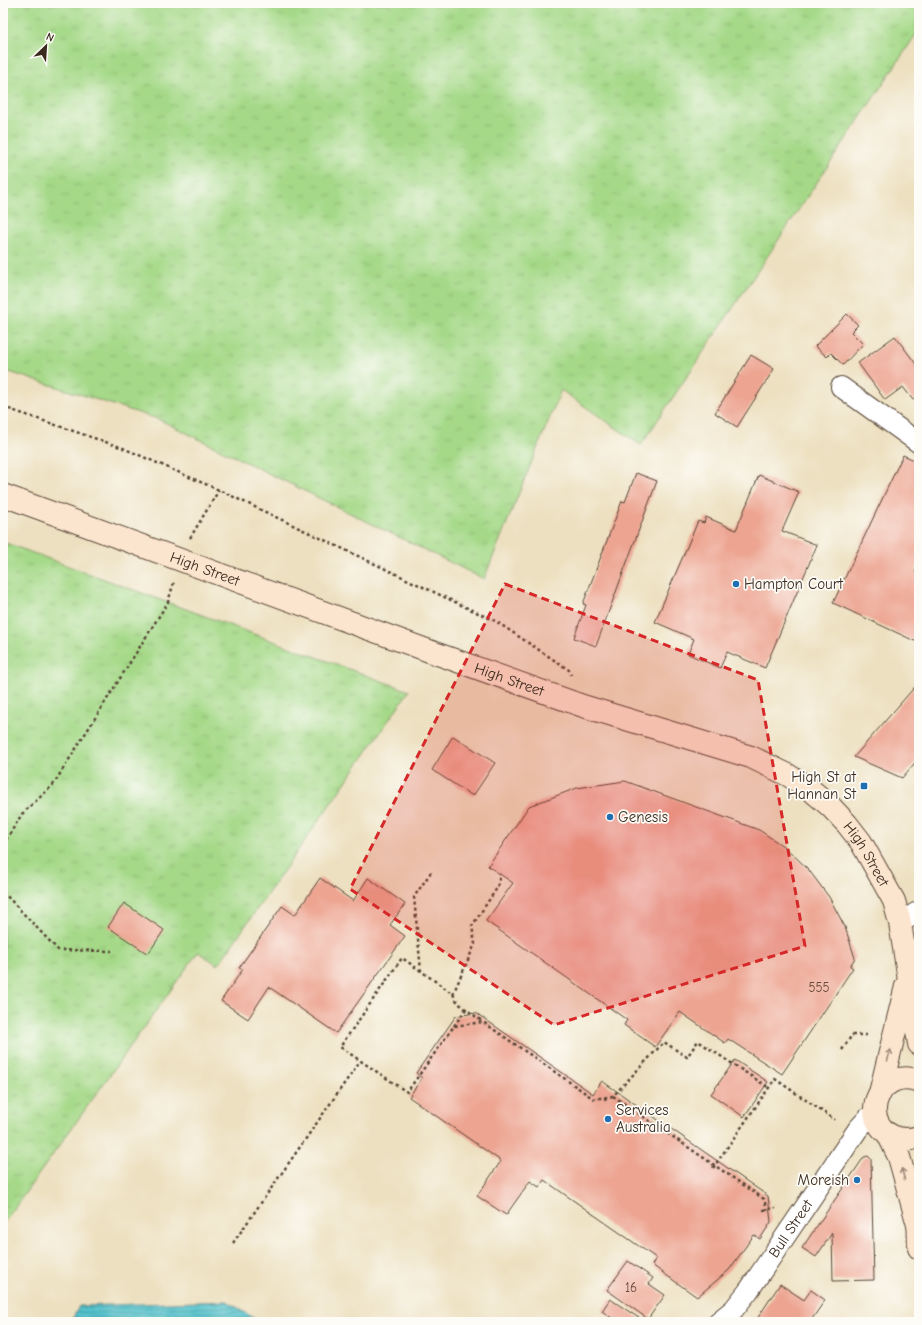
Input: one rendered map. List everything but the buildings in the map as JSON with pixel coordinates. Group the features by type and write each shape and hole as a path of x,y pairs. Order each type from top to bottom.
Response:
{"main road":[{"name":"High Street","path":"3,495 583,706 751,758 788,775 811,790 847,824 861,842 894,901 900,923 919,1044"},
{"name":"High Street","path":"876,1114 876,1101 880,1093 909,975"},
{"path":"880,1093 894,1080 907,1078 919,1081"},
{"path":"876,1114 880,1126 888,1134 899,1156 918,1225"},
{"path":"888,1134 908,1140 919,1137"},
{"path":"919,1200 919,1248"}],"street":[{"path":"841,387 919,443"},
{"path":"900,923 919,911"},
{"name":"Bull Street","path":"718,1322 734,1310 858,1129 868,1118 876,1114"}],"path":[{"path":"3,407 123,448 218,490 497,622 569,670 583,706"},
{"path":"3,845 22,814 53,785 168,602"},
{"path":"421,971 414,897 431,872"},
{"path":"453,994 475,944 472,926 497,888 500,874"},
{"path":"3,892 58,950 112,951"},
{"path":"466,1009 407,1092 340,1047 402,958 453,994 458,1003 466,1009 483,1022 594,1099 613,1096 664,1042 687,1057 698,1041 769,1088"},
{"path":"454,1026 483,1022"},
{"path":"842,1050 852,1035 871,1035"},
{"path":"233,1243 360,1060"},
{"path":"714,1167 775,1079 837,1121"},
{"path":"613,1096 714,1167 764,1199 767,1210"},
{"path":"605,1097 606,1103"},
{"path":"762,1210 776,1208"}],"highlighted area":[{"path":"505,584 758,680 805,946 554,1025 350,889"}],"green space":[{"path":"3,3 919,3 919,30 641,445 561,390 484,579 158,419 3,370"},
{"path":"3,542 409,691 218,965 198,952 3,1224"}],"water":[{"path":"227,1301 260,1322 71,1322 79,1306"}],"place":[{"name":"Hampton Court","path":"736,584"},
{"name":"High St at Hannan St","path":"864,786"},
{"name":"Genesis","path":"610,817"},
{"name":"Services Australia","path":"608,1119"},
{"name":"Moreish","path":"857,1180"}]}
